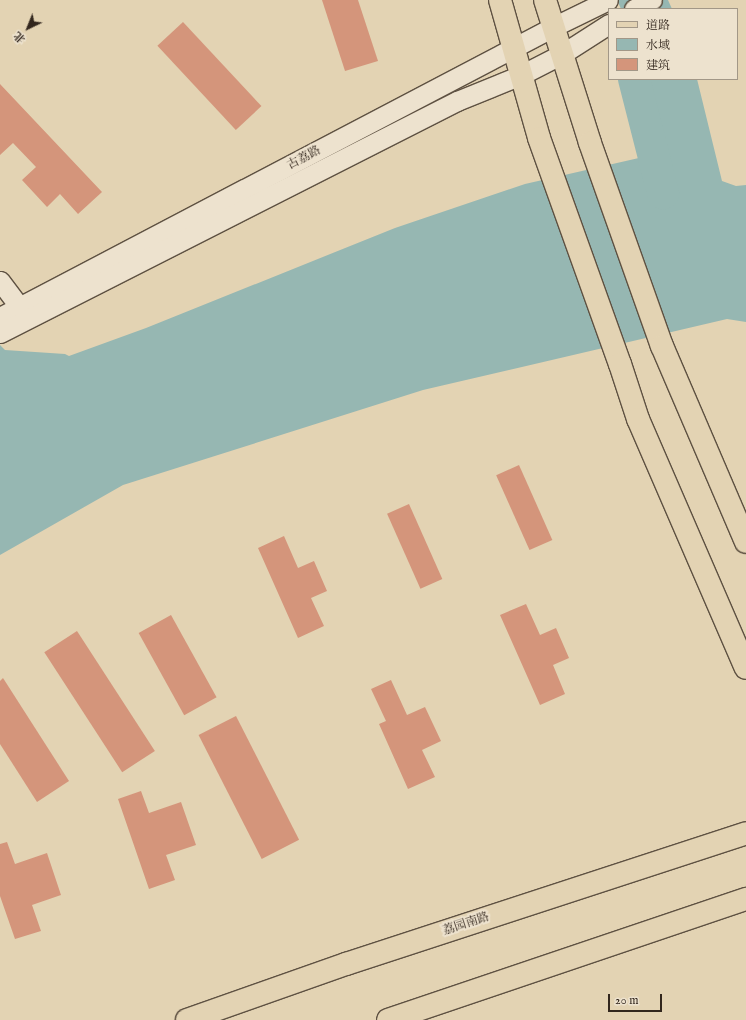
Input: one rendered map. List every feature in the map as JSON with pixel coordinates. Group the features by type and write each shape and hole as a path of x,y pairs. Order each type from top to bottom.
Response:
{"main road":[{"path":"500,0 539,138 620,364 638,420 746,668"},
{"path":"545,0 590,143 662,346 746,542"},
{"name":"荔园南路","path":"187,1020 346,964 746,833"},
{"path":"388,1020 746,899"}],"street":[{"name":"古荔路","path":"8,319 553,26 608,0"},
{"path":"636,8 652,0"},
{"name":"古荔路","path":"8,319 457,101 521,75 562,54 608,25"},
{"path":"0,281 8,319"}],"water":[{"path":"617,0 668,0 672,8 621,8"},
{"path":"646,80 697,80 722,181 736,186 746,185 746,322 727,319 423,390 123,485 0,555 0,345 5,350 65,354 69,356 146,328 395,228 525,184 652,155 656,106"}],"building":[{"path":"322,0 358,0 378,61 345,71"},
{"path":"183,22 261,106 236,130 157,46"},
{"path":"0,84 102,192 78,214 60,194 47,207 22,180 36,167 13,143 0,155"},
{"path":"519,465 552,540 530,550 496,475"},
{"path":"409,504 442,579 420,589 387,514"},
{"path":"284,536 298,568 314,561 327,591 311,598 324,626 298,638 258,548"},
{"path":"526,604 540,635 556,628 569,658 553,665 565,694 540,705 500,615"},
{"path":"171,615 217,697 184,715 139,633"},
{"path":"77,631 155,751 122,772 44,652"},
{"path":"3,678 69,781 37,802 0,744 0,681"},
{"path":"391,680 407,715 425,707 441,741 422,750 435,777 408,789 379,724 386,721 371,689"},
{"path":"236,716 299,840 262,859 199,735"},
{"path":"141,791 149,813 181,802 196,845 166,855 175,880 149,889 118,799"},
{"path":"7,842 15,864 47,853 61,895 32,905 41,931 15,939 0,896 0,844"}],"waterway":[{"path":"634,80 663,193"}]}
